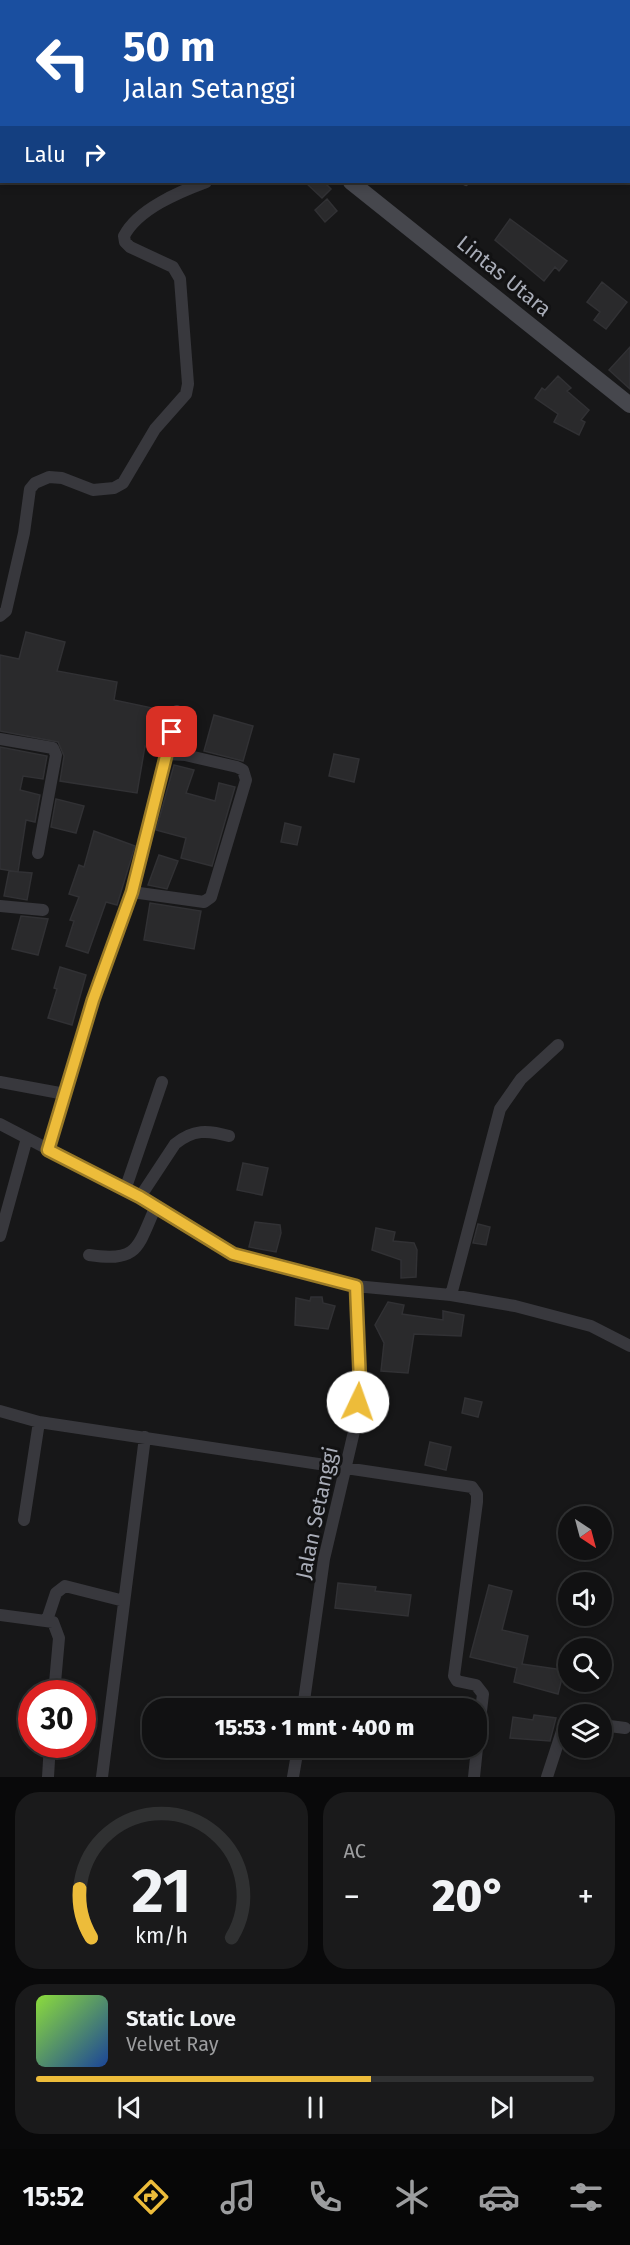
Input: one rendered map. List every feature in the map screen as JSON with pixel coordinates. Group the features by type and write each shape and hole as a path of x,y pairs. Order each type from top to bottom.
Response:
{"street":[{"path":"0,616 6,611 24,533 30,489 35,483 49,477 62,478 93,490 114,489 123,483 155,429 186,394 188,384 180,279 173,267 130,247 125,242 124,236 127,230 164,200 204,183"},
{"name":"Lintas Utara","path":"352,183 630,405"},
{"path":"48,1150 93,1000 132,892 177,711"},
{"path":"0,739 46,745 53,748 56,755 38,853"},
{"path":"132,892 208,901 214,892 246,780 243,770 237,767 185,755 167,754"},
{"path":"0,906 43,910"},
{"path":"450,1296 500,1109 521,1079 558,1045"},
{"path":"0,1082 65,1094"},
{"path":"124,1190 162,1082"},
{"path":"0,1124 140,1197 233,1254 356,1286 450,1296 515,1306 591,1326 630,1346"},
{"path":"140,1197 175,1144 182,1138 199,1131 229,1136"},
{"path":"0,1236 27,1138"},
{"path":"88,1255 119,1258 130,1252 137,1246 155,1208"},
{"name":"Jalan Setanggi","path":"304,1698 324,1559 356,1422 360,1383 356,1286"},
{"path":"0,1411 39,1422 459,1483 472,1487 477,1494 454,1670 457,1681 476,1685 483,1694 483,1698"},
{"path":"24,1520 39,1422"},
{"path":"102,1777 145,1437"},
{"path":"47,1620 56,1593 65,1586 124,1601"},
{"path":"0,1615 52,1622 59,1638 55,1680"},
{"path":"612,1726 626,1728"},
{"path":"547,1777 558,1743"},
{"path":"48,1777 49,1758"},
{"path":"293,1777 296,1758"},
{"path":"474,1777 476,1758"}],"building":[{"path":"306,183 325,183 331,189 322,198"},
{"path":"327,199 337,211 325,222 315,210"},
{"path":"510,219 567,261 559,271 555,267 544,281 495,240"},
{"path":"602,282 627,302 606,329 594,320 600,312 587,302"},
{"path":"630,347 630,389 609,370"},
{"path":"558,376 571,388 567,391 589,410 581,420 585,422 579,435 554,422 558,414 535,398 542,388 545,390"},
{"path":"26,632 65,642 57,671 117,682 114,700 157,709 148,748 145,746 137,793 60,781 64,756 58,742 0,731 0,655 19,659"},
{"path":"214,715 253,726 243,761 204,751"},
{"path":"0,747 47,756 43,779 23,776 20,790 40,795 35,822 26,820 18,872 0,869"},
{"path":"334,754 359,759 354,782 329,776"},
{"path":"174,765 194,770 186,793 215,801 219,783 235,787 212,866 181,858 186,838 156,830"},
{"path":"56,799 84,806 76,833 51,827"},
{"path":"285,823 301,827 297,845 281,842"},
{"path":"94,831 135,846 117,905 106,902 88,953 66,946 74,921 70,920 79,897 69,894 79,865 84,867"},
{"path":"159,855 178,861 167,889 148,885"},
{"path":"9,871 32,873 27,900 4,896"},
{"path":"150,903 201,911 194,949 144,940"},
{"path":"21,916 48,919 38,955 12,949"},
{"path":"60,967 86,975 72,1025 48,1018 57,989 54,988"},
{"path":"243,1163 268,1168 262,1195 237,1190"},
{"path":"255,1222 280,1225 281,1233 276,1252 249,1247"},
{"path":"478,1224 490,1227 486,1245 473,1243"},
{"path":"376,1228 395,1232 393,1241 414,1243 417,1250 416,1277 401,1278 401,1260 372,1250"},
{"path":"311,1297 322,1297 323,1303 335,1306 328,1329 295,1325 296,1298 310,1301"},
{"path":"388,1302 404,1305 402,1314 443,1320 443,1311 464,1315 461,1336 414,1334 408,1373 381,1371 384,1343 375,1325"},
{"path":"465,1398 482,1402 478,1417 462,1413"},
{"path":"430,1442 451,1447 446,1470 425,1465"},
{"path":"338,1583 376,1587 375,1591 411,1595 408,1616 335,1608"},
{"path":"489,1585 512,1591 502,1630 528,1636 522,1664 558,1669 558,1694 514,1682 517,1668 470,1657"},
{"path":"534,1715 556,1718 550,1741 510,1738 513,1717 533,1720"}],"route":[{"path":"172,732 132,892 93,1000 48,1150 140,1197 233,1254 356,1286 360,1383 358,1402"}]}
